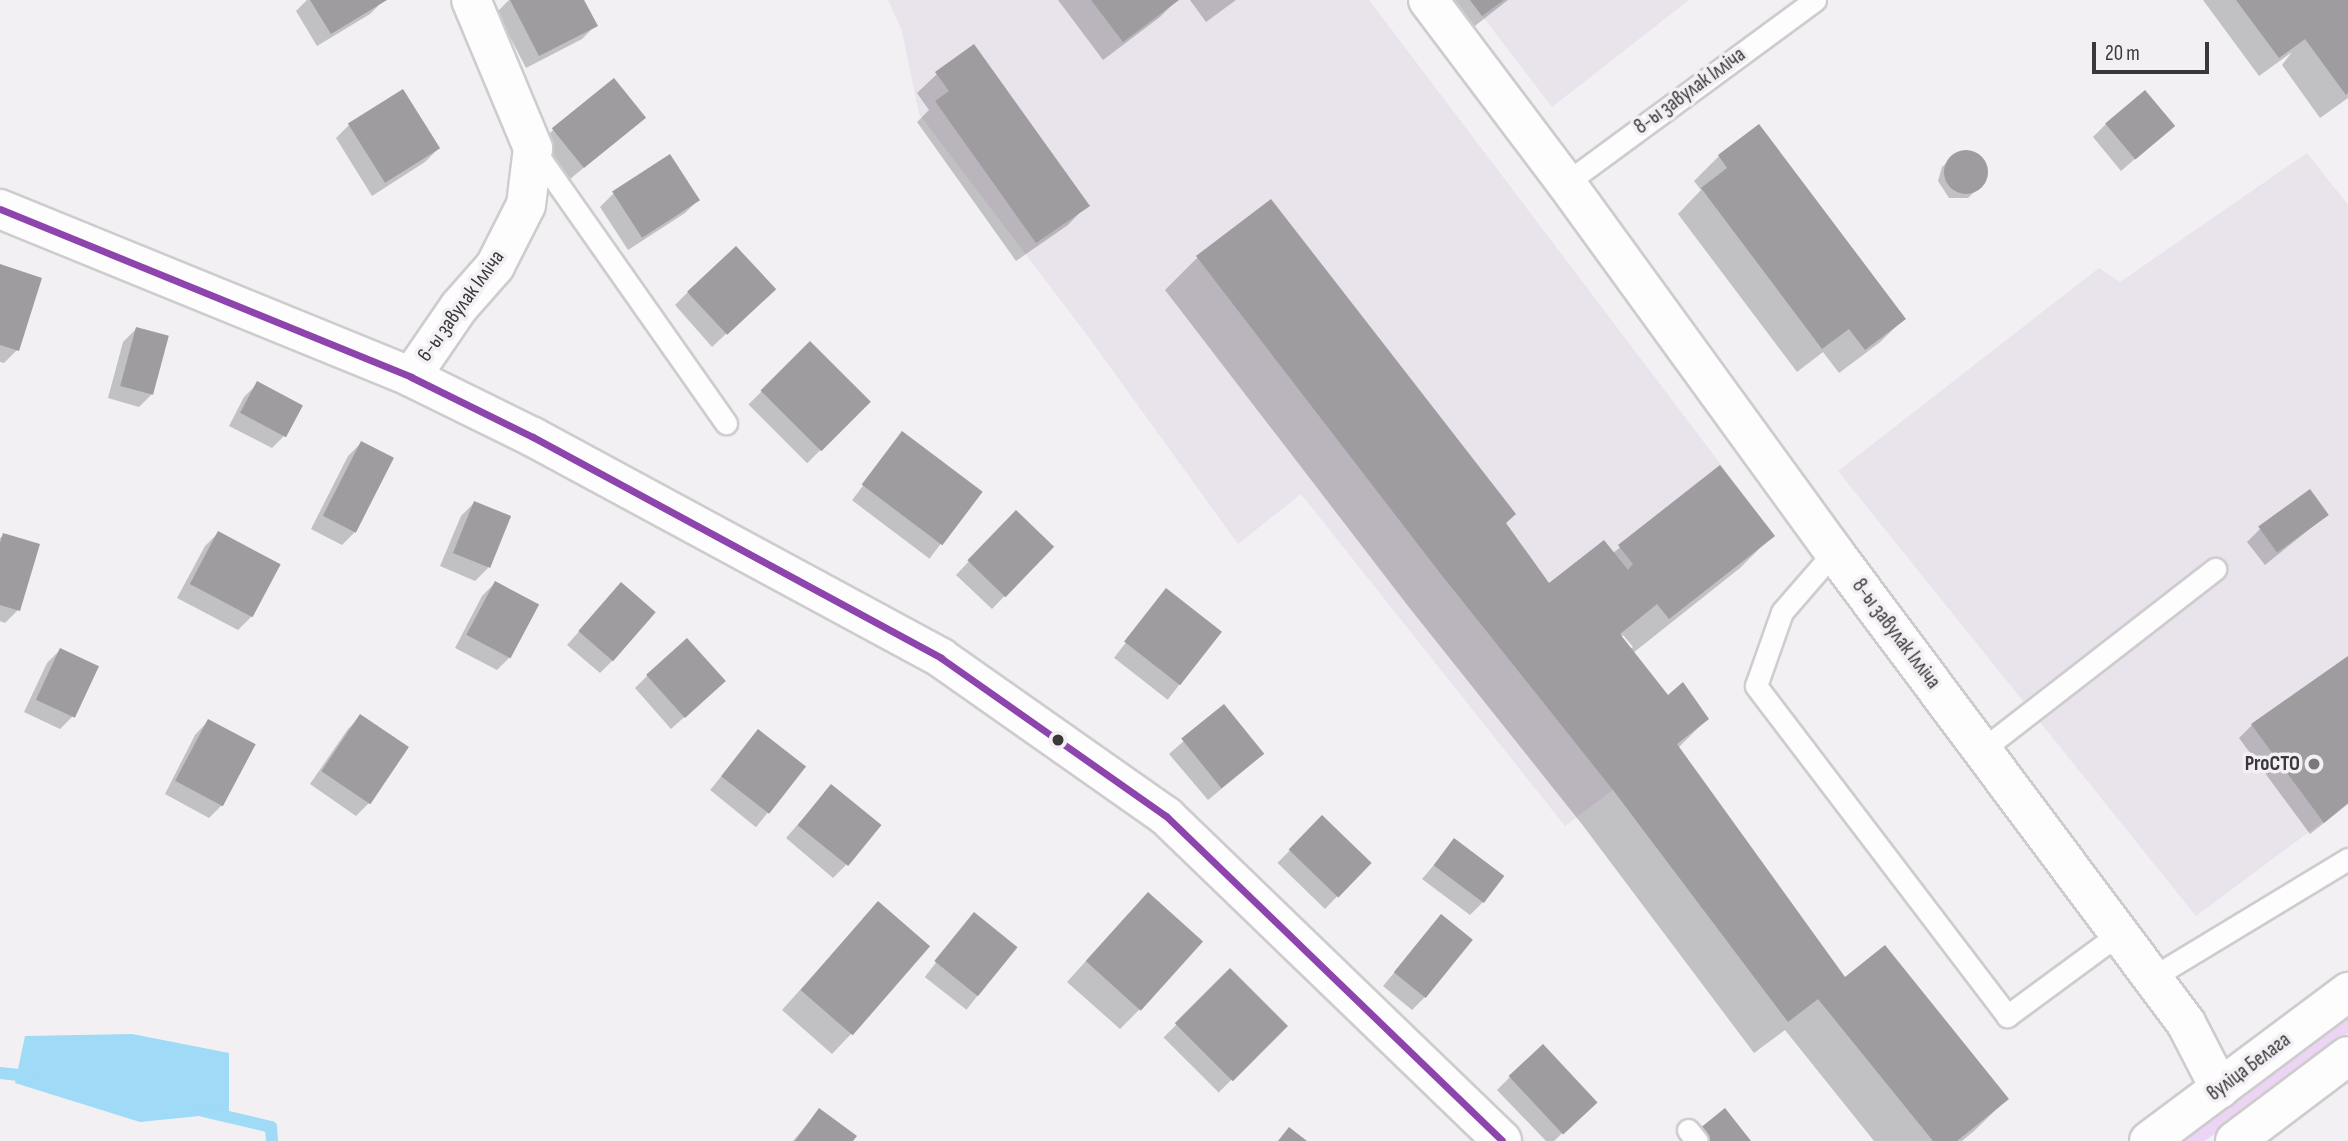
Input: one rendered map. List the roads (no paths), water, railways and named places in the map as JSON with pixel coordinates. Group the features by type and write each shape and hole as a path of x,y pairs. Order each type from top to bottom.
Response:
{"street":[{"name":"6-ы завулак Ілліча","path":"411,377 459,307 495,266 526,205 533,148 471,0"},
{"name":"8-ы завулак Ілліча","path":"1428,0 1566,183 1834,552 2186,1023 2220,1089"},
{"path":"0,209 411,377 545,444 941,658 1166,816 1502,1141"},
{"name":"вуліца Белага","path":"2149,1141 2348,992"},
{"path":"2235,1141 2348,1056"}],"lane":[{"name":"8-ы завулак Ілліча","path":"1566,183 1815,0"},
{"path":"533,148 590,234 726,423"},
{"path":"1834,552 1782,612 1756,686 2007,1016 2120,933"},
{"path":"1983,749 2215,569"},
{"path":"2153,978 2348,859"}],"water":[{"path":"132,1034 229,1053 229,1113 140,1122 15,1083 25,1036"}],"waterway":[{"path":"0,1073 31,1076"},
{"path":"203,1111 271,1127 272,1141"}],"place":[{"name":"ProСТО","path":"2314,764"}]}
